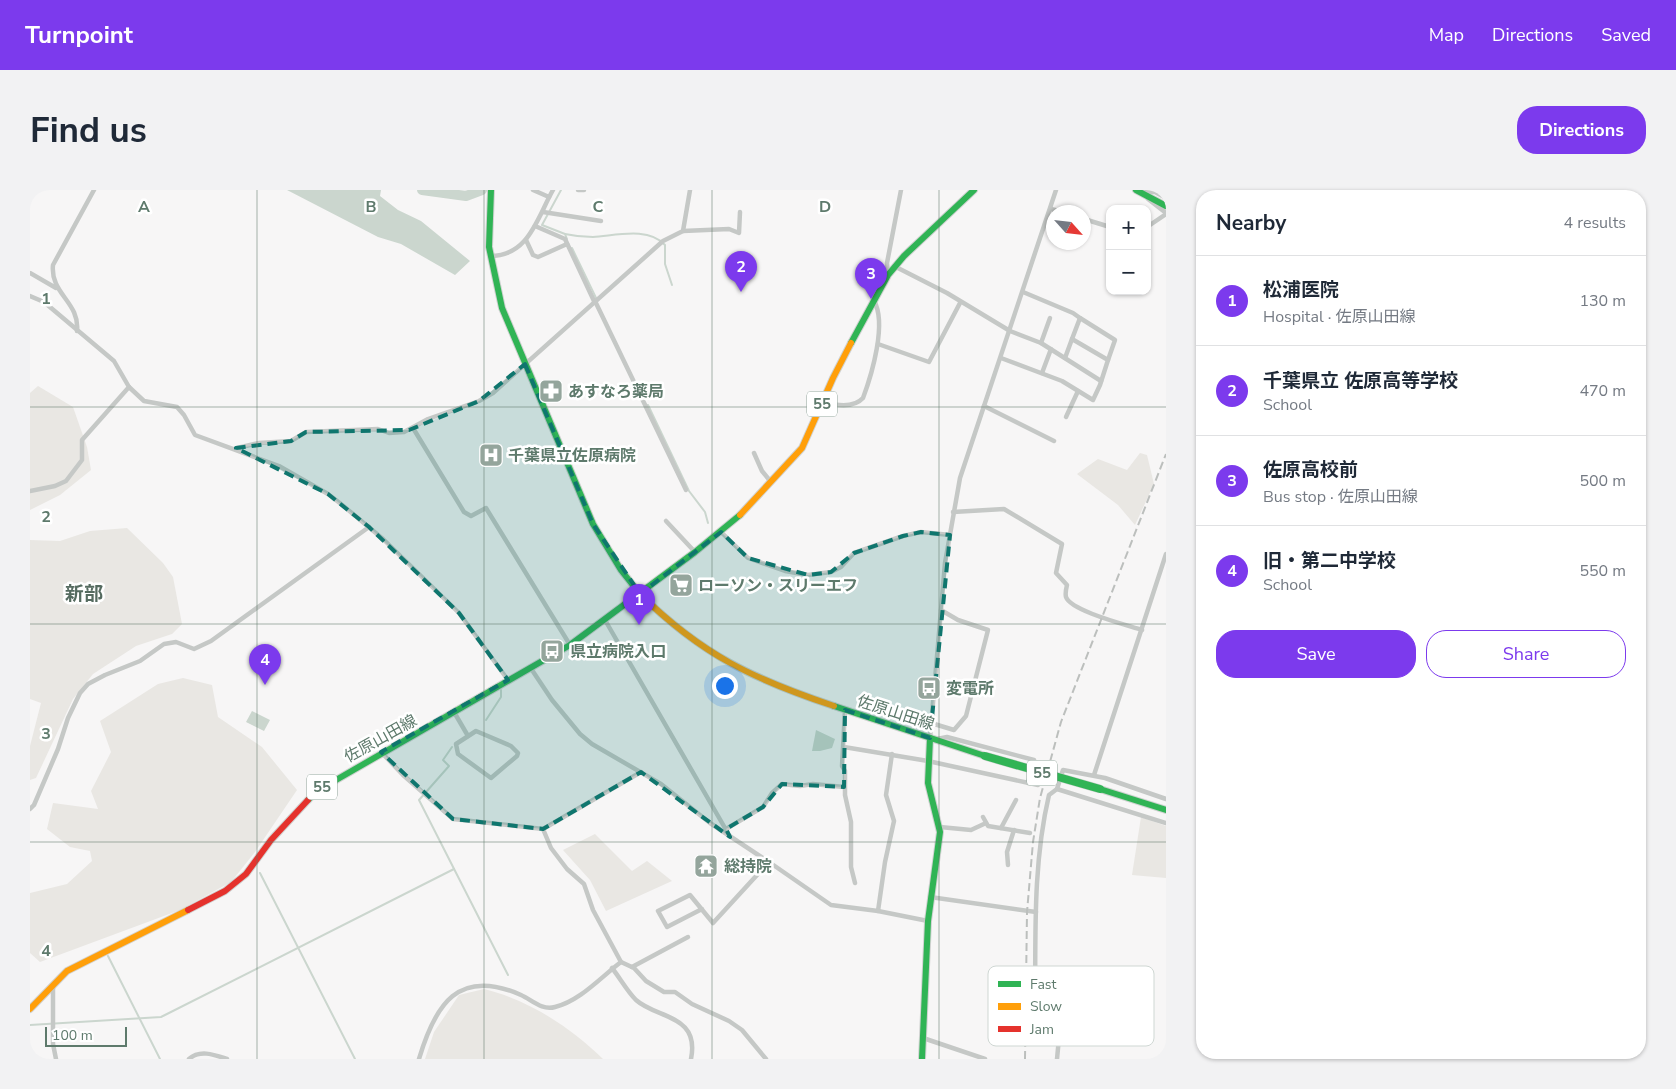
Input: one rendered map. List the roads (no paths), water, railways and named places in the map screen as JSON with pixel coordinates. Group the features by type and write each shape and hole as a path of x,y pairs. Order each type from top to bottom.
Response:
{"main road":[{"name":"佐原山田線","path":"30,1009 54,982 67,971 231,886 246,874 271,840 317,791 381,752 570,645 695,552 748,508 802,448 822,402 894,266 974,190"},
{"path":"1138,191 1166,206"},
{"path":"491,193 490,256 502,308 593,524 621,570 640,594"},
{"name":"佐原山田線","path":"640,594 668,621 695,642 728,664 764,681 932,739 1166,810"},
{"path":"922,1059 928,921 940,827 928,783 928,760 932,739"}],"street":[{"path":"56,288 52,276 53,265 94,190"},
{"path":"533,190 549,197"},
{"path":"490,256 507,254 526,240 536,226 553,190"},
{"path":"578,190 584,190"},
{"path":"683,231 690,190"},
{"path":"888,275 887,263 901,190"},
{"path":"1052,205 1056,190"},
{"path":"1138,191 1155,192 1166,198"},
{"path":"1138,191 1166,214 1151,224"},
{"path":"543,212 601,221"},
{"path":"236,448 259,442 291,440 306,432 378,429 398,433 480,401 493,393 662,242 683,231 729,229 739,234 740,212"},
{"path":"1091,221 1106,227"},
{"path":"1028,783 1034,760 947,737 932,739 932,723 941,610 950,536 960,478 1046,224"},
{"path":"536,226 565,239 686,490"},
{"path":"526,240 532,255 538,257 566,244"},
{"path":"894,266 1010,331 1041,343 1102,381"},
{"path":"30,273 56,288 70,302 78,325 77,331"},
{"path":"1000,358 1062,381 1093,400 1102,381 1116,340 1066,309 1023,292"},
{"path":"30,296 44,302 114,361 129,387 144,401 176,407 184,416 195,435 236,448 279,466 328,494 369,527 432,584 459,612 508,680"},
{"path":"822,402 839,406 860,401 866,389 878,344 878,307 874,301"},
{"path":"878,344 929,362 960,303"},
{"path":"1041,343 1050,318"},
{"path":"1065,358 1080,318"},
{"path":"1072,339 1108,360"},
{"path":"1042,373 1051,349"},
{"path":"30,491 54,486 66,481 82,460 82,440 129,387"},
{"path":"1066,417 1078,390"},
{"path":"984,406 1054,441"},
{"path":"413,428 464,512 471,516 486,508 570,645"},
{"path":"754,453 762,471 771,482"},
{"path":"954,512 1004,509 1062,544 1056,573 1067,585 1065,595 1068,600 1080,608 1142,630"},
{"path":"666,521 695,552"},
{"path":"30,809 34,805 48,772 68,718 80,693 88,684 134,664 164,644 176,642 194,649 211,641 369,527"},
{"path":"720,532 748,558 784,571 808,576 831,572 841,567 854,553 903,536 922,532 950,536"},
{"path":"1094,775 1166,554"},
{"path":"932,723 954,730 966,716 988,630 958,620 941,610"},
{"path":"605,620 730,836"},
{"path":"530,667 552,700 580,734 592,744 661,784 710,823 831,906 878,911 928,921"},
{"path":"845,710 842,766 845,771 844,788 851,822 850,860 855,883"},
{"path":"454,712 468,736"},
{"path":"476,731 489,736 516,749 517,756 491,778 458,754 456,744 468,736 476,731"},
{"path":"844,747 928,760 1038,785"},
{"path":"381,752 453,819 543,829 641,772"},
{"path":"878,911 885,862 894,822 886,795 892,754"},
{"path":"1035,966 1037,872 1043,819 1049,795 1057,789 1064,770 1094,775 1166,799"},
{"path":"726,829 763,807 772,793 782,784 800,786 813,784 844,788"},
{"path":"1057,789 1166,823"},
{"path":"1001,828 1016,800"},
{"path":"983,817 988,826 1030,833"},
{"path":"940,827 971,830 986,822"},
{"path":"543,829 551,848 567,869 584,884 593,910 621,962 632,967 646,981 664,992 675,992 692,1004 729,1021 742,1030 766,1059"},
{"path":"1008,865 1007,852 1014,830"},
{"path":"702,909 667,927 658,911 690,895 702,909 713,923 769,862"},
{"path":"930,897 1036,912"},
{"path":"632,967 688,937"},
{"path":"419,1059 434,1018 443,1005 468,987 481,984 498,988 520,995 541,1007 554,1008 572,1000 621,962"},
{"path":"612,968 636,1000 678,1020 691,1042 691,1059"},
{"path":"54,982 53,1024 56,1059"},
{"path":"923,1038 985,1059"},
{"path":"1057,1059 1058,1046"},
{"path":"189,1059 192,1056 204,1053 227,1059"}],"waterway":[{"path":"422,190 466,196 482,190"},
{"path":"561,190 542,225 565,234 567,239"},
{"path":"565,234 593,237 640,234 658,239 665,245 665,264 672,285"},
{"path":"572,248 597,300"},
{"path":"648,405 689,491 705,512 708,523"},
{"path":"486,720 501,697 501,690"},
{"path":"452,747 443,760 449,766 419,800 508,975"},
{"path":"30,1025 161,1017 454,869"},
{"path":"260,873 355,1059"},
{"path":"108,956 160,1059"}],"railway":[{"path":"1026,966 1027,912 1033,842 1040,798 1061,722 1166,454"},
{"path":"1025,1046 1025,1059"}],"place":[{"name":"千葉県立 佐原高等学校","path":"741,292"},
{"name":"佐原高校前","path":"871,299"},
{"name":"あすなろ薬局","path":"551,391"},
{"name":"千葉県立佐原病院","path":"491,455"},
{"name":"ローソン・スリーエフ","path":"681,585"},
{"name":"松浦医院","path":"639,625"},
{"name":"県立病院入口","path":"552,651"},
{"name":"旧・第二中学校","path":"265,685"},
{"name":"変電所","path":"929,688"},
{"name":"総持院","path":"706,866"}],"district":[{"name":"新部","path":"84,593"}]}
